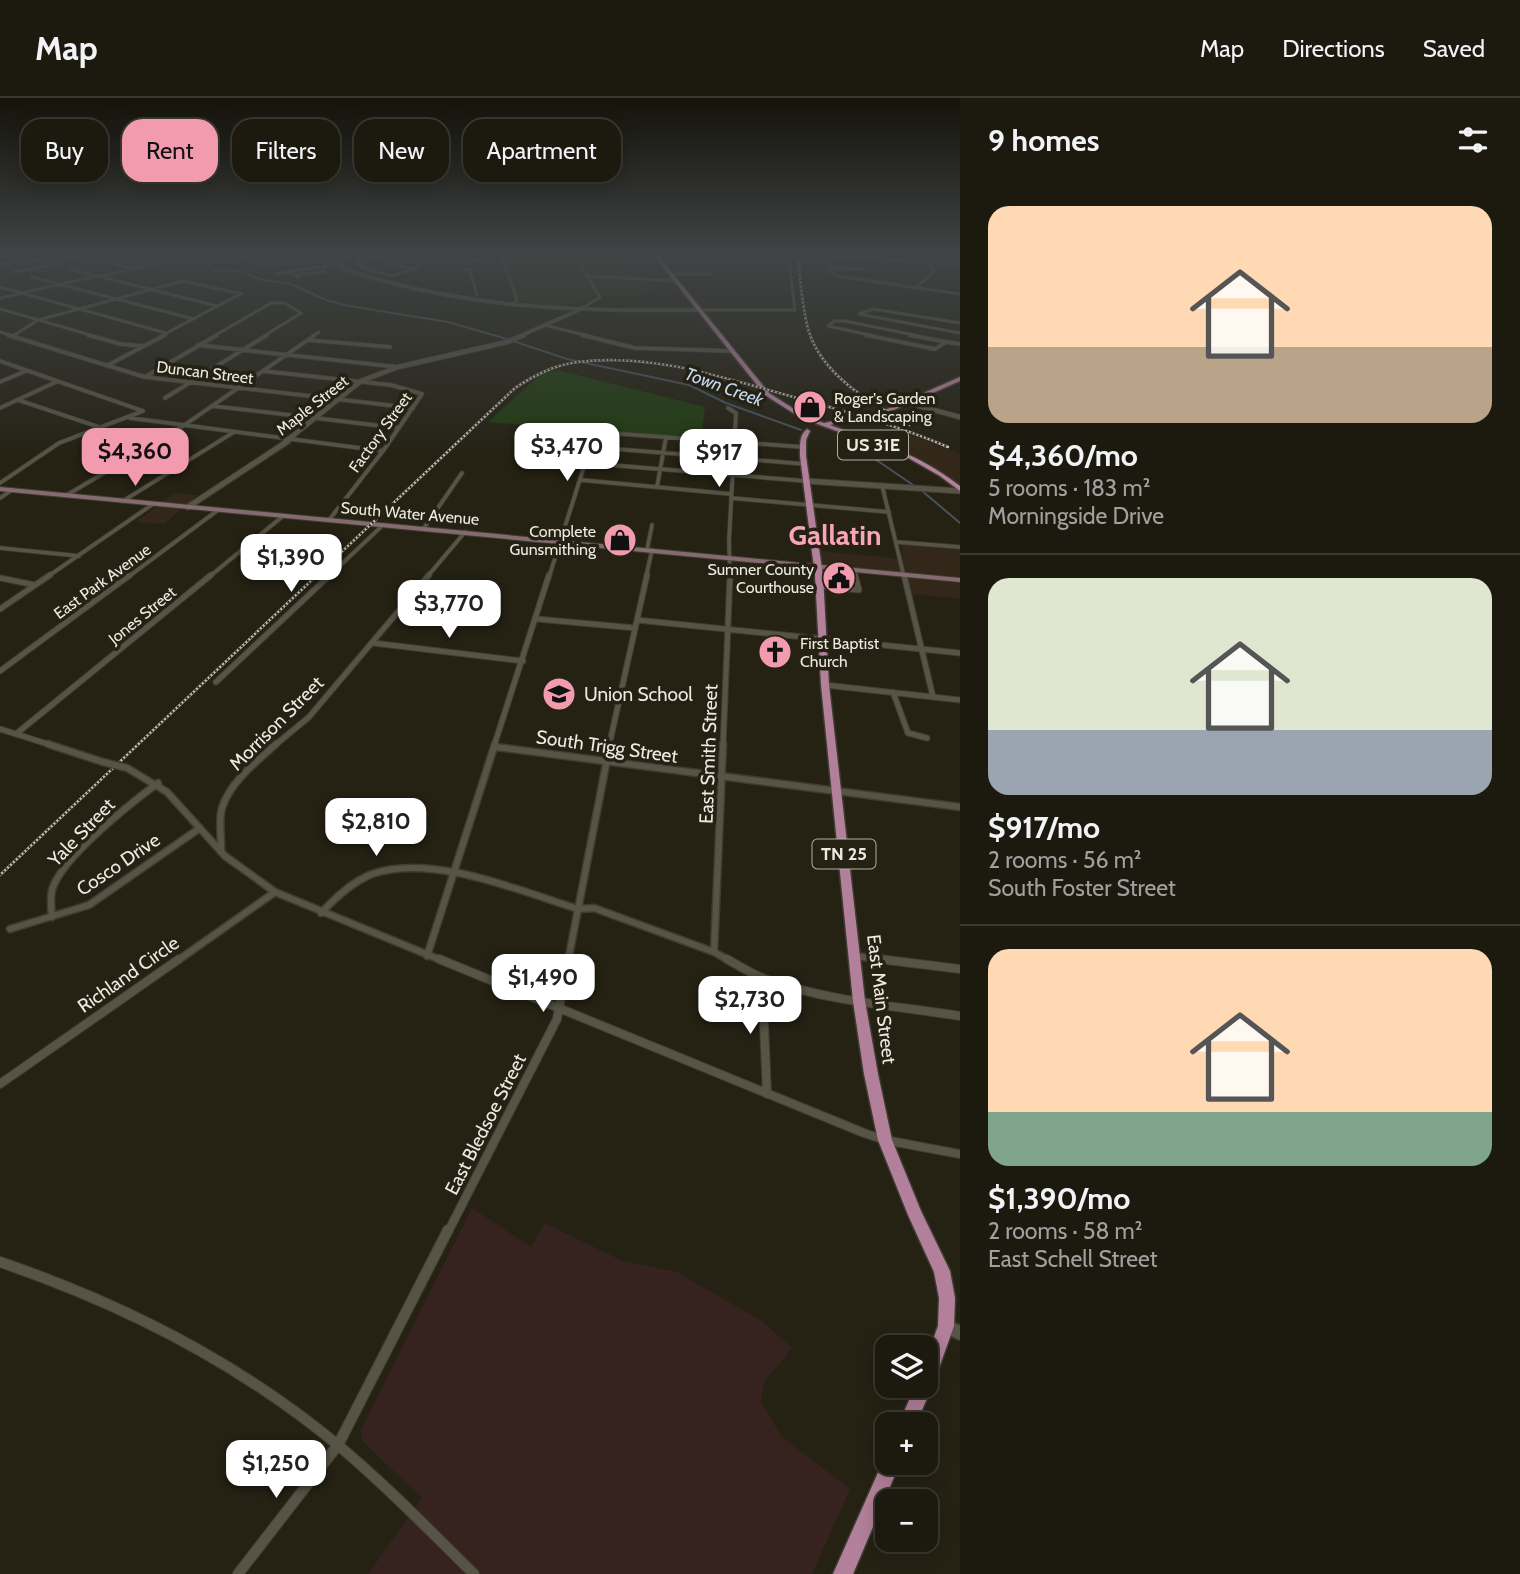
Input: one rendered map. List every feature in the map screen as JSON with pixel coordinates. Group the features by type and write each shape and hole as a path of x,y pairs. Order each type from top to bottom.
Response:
{"main road":[{"name":"US 31E","path":"707,321 767,394 804,418 899,454 942,475 960,490"},
{"path":"804,418 807,431 822,425 887,411 958,381"},
{"name":"TN 25","path":"807,431 803,438 803,447 817,566"},
{"name":"US 31E","path":"899,454 960,498"},
{"name":"South Water Avenue","path":"0,489 960,580"},
{"name":"East Main Street","path":"817,566 825,685 859,1000 885,1140 915,1215 942,1271 953,1330"},
{"name":"TN 25","path":"938,1359 953,1330"},
{"path":"842,1574 886,1475"}],"street":[{"path":"13,336 37,321"},
{"path":"41,321 121,344 143,346"},
{"path":"122,321 166,333"},
{"path":"107,366 190,321"},
{"path":"145,377 240,321"},
{"path":"165,398 288,321"},
{"name":"Maple Street","path":"188,507 290,439 361,382 398,367 498,345 558,321"},
{"path":"946,342 934,349 828,326 834,321 845,321 960,344"},
{"path":"888,321 960,333"},
{"path":"548,326 635,348 731,351"},
{"name":"Duncan Street","path":"0,332 145,377 413,408"},
{"path":"68,495 183,426 319,332"},
{"path":"307,340 390,347"},
{"path":"198,345 398,367"},
{"path":"0,361 143,411 59,443 0,483"},
{"path":"0,382 26,371"},
{"path":"263,371 361,382"},
{"path":"0,408 56,382"},
{"name":"Factory Street","path":"329,520 423,396 420,392 361,382"},
{"path":"18,400 100,428"},
{"path":"908,403 960,417"},
{"path":"213,406 399,428"},
{"name":"East Smith Street","path":"714,953 736,413 728,408"},
{"path":"130,418 383,452"},
{"path":"122,501 234,432"},
{"path":"427,956 562,542 595,432 803,447"},
{"path":"657,487 666,437"},
{"path":"590,447 805,464"},
{"path":"585,463 960,490"},
{"path":"424,528 461,473"},
{"path":"581,480 889,512"},
{"path":"882,485 933,697"},
{"path":"0,498 12,490"},
{"path":"0,609 153,503"},
{"name":"East Park Avenue","path":"0,671 218,510"},
{"name":"Jones Street","path":"16,734 283,516"},
{"path":"216,682 383,525"},
{"name":"East Bledsoe Street","path":"338,1445 557,1019 606,762 636,624 652,525"},
{"name":"Morrison Street","path":"222,852 222,806 232,791 286,735 309,718 465,532"},
{"path":"896,542 960,548"},
{"path":"0,548 79,556"},
{"path":"820,586 859,590 854,570"},
{"path":"0,578 35,585"},
{"path":"537,619 728,630 960,653"},
{"path":"373,643 523,661"},
{"path":"825,685 960,700"},
{"path":"892,692 908,733 926,738"},
{"path":"0,729 127,768 158,783 222,852 250,876 275,892 321,913 885,1140 960,1154"},
{"name":"South Trigg Street","path":"496,747 960,808"},
{"name":"Yale Street","path":"52,917 51,892 63,871 129,804 158,783"},
{"name":"Cosco Drive","path":"10,929 89,905 200,828"},
{"path":"321,913 342,890 380,871 397,868 455,873 578,909 594,908 714,953 762,978 859,1000 960,1016"},
{"name":"Richland Circle","path":"0,1084 275,892"},
{"path":"855,956 960,969"},
{"path":"762,978 767,1094"},
{"path":"0,1262 78,1289 189,1342 338,1445 474,1574"},
{"path":"238,1574 338,1445"}],"shaded area":[{"path":"902,432 960,454 960,486 928,463 880,441"},
{"path":"174,493 198,495 164,524 136,522"},
{"path":"901,544 960,549 960,599 911,594 906,573 821,565 820,551 903,559"},
{"path":"472,1208 531,1247 544,1223 623,1261 677,1272 762,1321 792,1348 764,1383 761,1401 781,1436 850,1489 812,1574 368,1574 422,1498 362,1441 361,1430"}],"green space":[{"path":"558,370 705,407 701,438 488,422 542,373"}],"waterway":[{"name":"Town Creek","path":"441,321 507,339"},
{"name":"Town Creek","path":"513,341 567,359 689,385 726,403 801,430"},
{"name":"Town Creek","path":"840,444 875,459 916,487"},
{"name":"Town Creek","path":"921,490 960,523"}],"railway":[{"path":"806,321 816,348 837,375 864,398 909,425"},
{"path":"0,875 515,388 545,371 569,363 605,360 689,369 854,414 948,447"}],"place":[{"name":"Roger's Garden & Landscaping","path":"810,407"},
{"name":"Complete Gunsmithing","path":"620,540"},
{"name":"Sumner County Courthouse","path":"839,578"},
{"name":"First Baptist Church","path":"775,652"},
{"name":"Union School","path":"559,694"}],"district":[{"name":"Gallatin","path":"835,535"}]}
